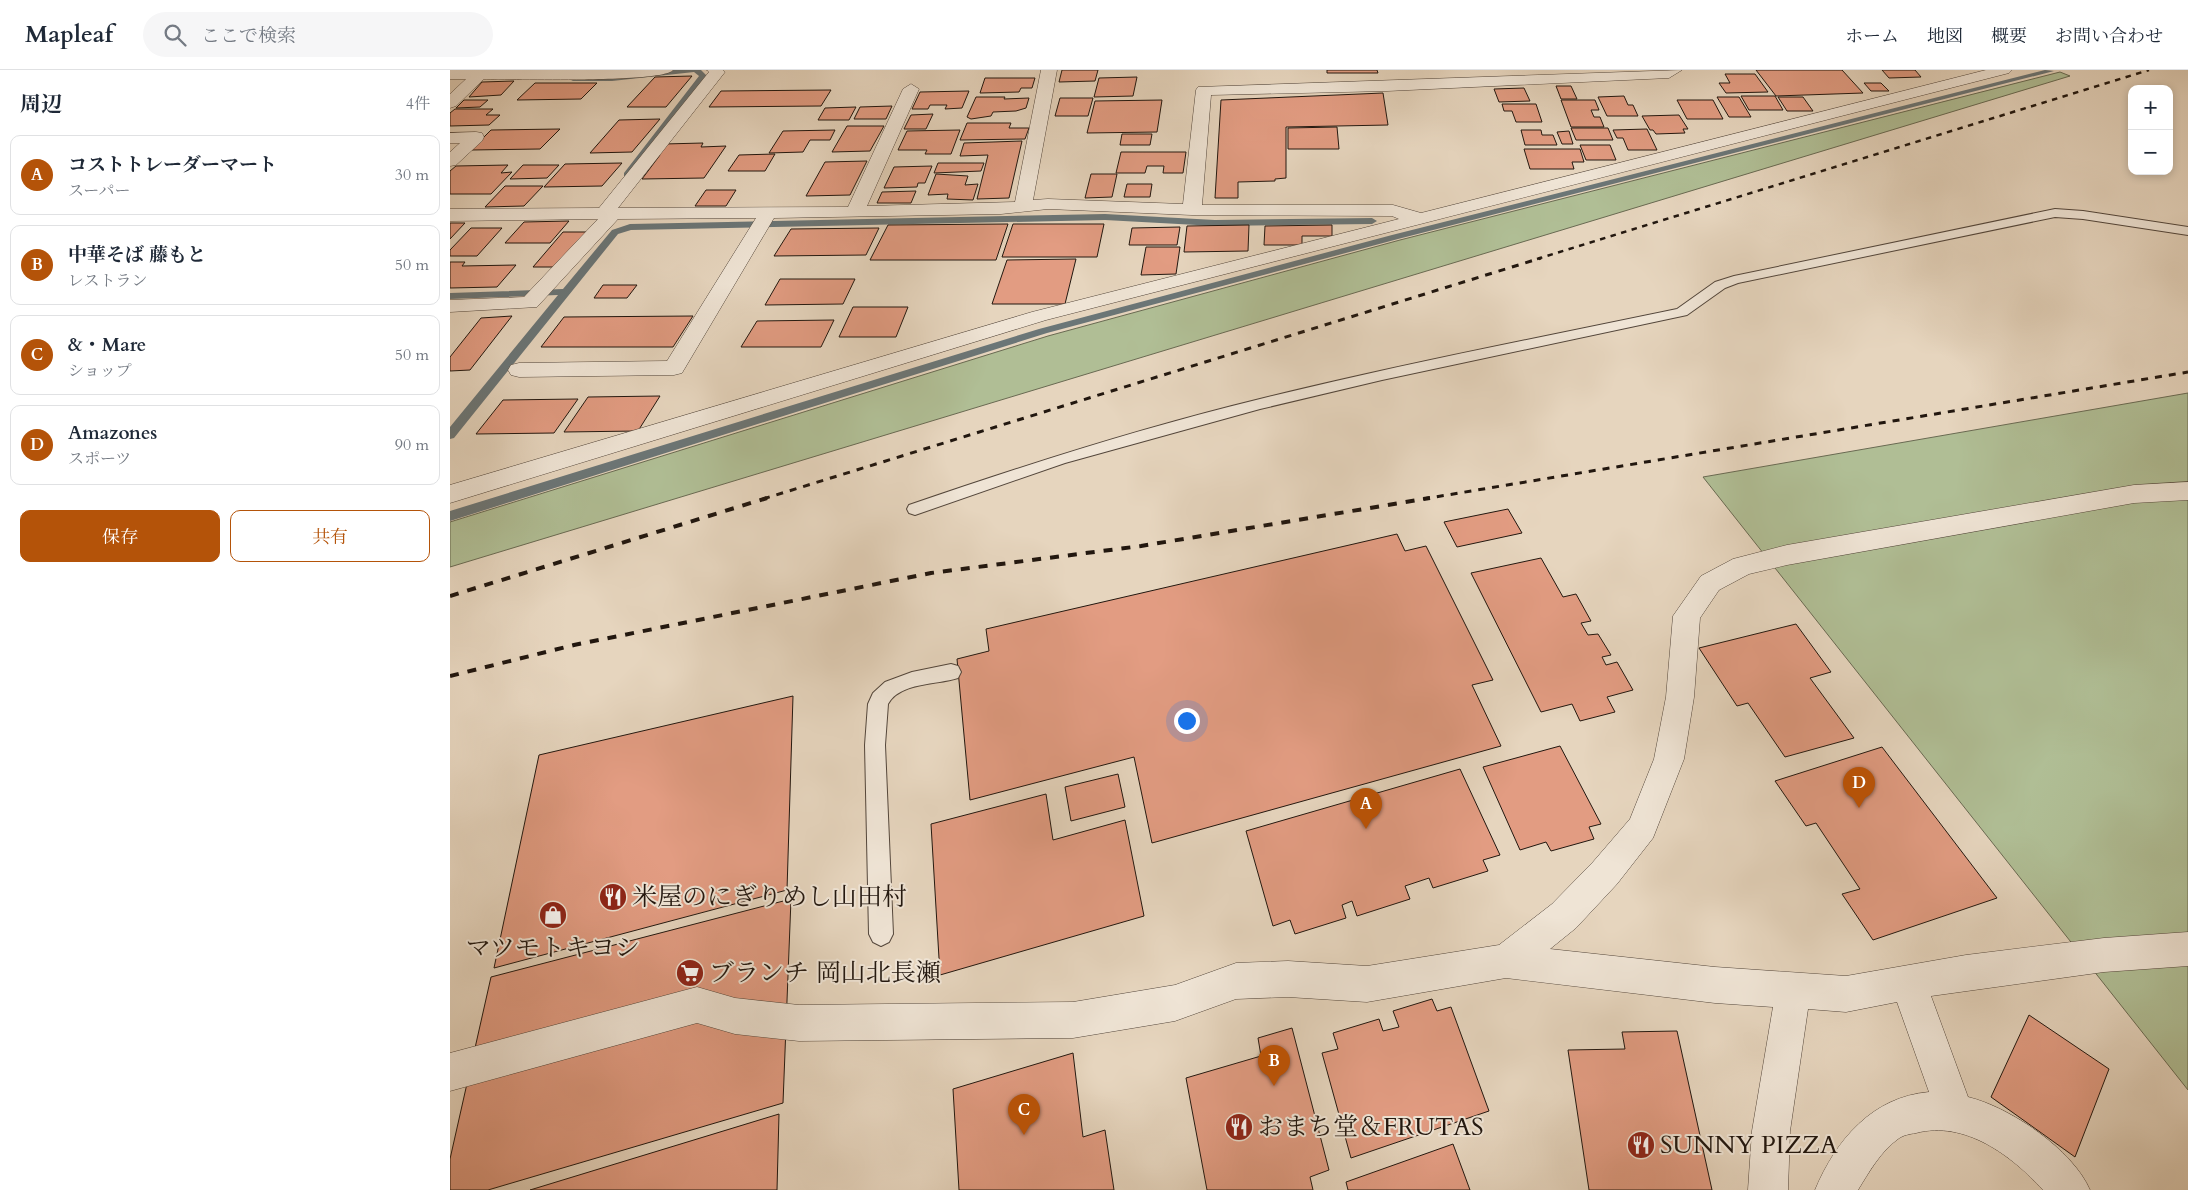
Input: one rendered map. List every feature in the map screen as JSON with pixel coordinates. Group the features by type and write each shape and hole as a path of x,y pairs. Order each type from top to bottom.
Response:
{"street":[{"path":"450,74 477,76 625,74 665,70"},
{"path":"1023,207 1049,70"},
{"path":"1192,210 1205,84 1387,86 1669,73 1674,70"},
{"path":"450,494 1040,316 2004,70"},
{"path":"450,306 530,303 608,214 716,71"},
{"path":"450,103 477,76"},
{"path":"855,212 911,89"},
{"path":"450,138 476,137 450,161"},
{"path":"450,215 608,214 764,220 855,212 1023,207 1048,204 1192,210 1393,211 1422,219"},
{"path":"519,370 674,368 764,220"},
{"path":"1506,961 1564,916 1605,873 1642,828 1669,759 1680,697 1687,616 1710,583 1742,566 1787,554 2134,494 2188,491"},
{"path":"450,1072 697,1005 735,1016 799,1023 1073,1020 1176,1003 1236,981 1288,979 1368,984 1506,961 1715,985 1846,994 1966,972 2104,955 2188,949"},
{"path":"1908,983 1955,1112"},
{"path":"1768,1190 1770,1131 1793,991"},
{"path":"1835,1190 1863,1149 1886,1124 1917,1111 1955,1112 1995,1126 2034,1152 2070,1190"}],"lane":[{"path":"915,509 1060,459 1259,404 1382,375 1682,312 1720,285 1734,280 2055,214 2083,214 2188,230"},
{"path":"881,934 875,745 876,716 880,697 892,687 951,672"}],"green space":[{"path":"2060,72 2070,76 450,567 450,522 1048,336 1400,240"},
{"path":"2188,393 2188,1090 1703,477"}],"building":[{"path":"1062,70 1098,70 1095,81 1059,82"},
{"path":"1327,70 1377,70 1378,73 1327,73"},
{"path":"1756,70 1842,70 1863,93 1776,96"},
{"path":"1882,70 1915,70 1921,77 1889,78"},
{"path":"1725,74 1755,74 1768,92 1726,93 1719,83 1730,83"},
{"path":"692,76 666,107 627,107 655,77"},
{"path":"1137,77 1133,96 1094,97 1099,78"},
{"path":"985,78 1035,78 1032,88 1021,88 1019,92 980,93"},
{"path":"514,81 501,95 469,97 482,82"},
{"path":"535,83 597,83 581,99 517,100"},
{"path":"1864,83 1881,83 1889,91 1871,91"},
{"path":"1556,86 1571,86 1577,99 1561,99"},
{"path":"1524,88 1530,101 1499,102 1494,89"},
{"path":"831,90 821,106 709,107 721,91"},
{"path":"969,91 962,108 945,109 947,105 930,105 928,109 912,109 920,92"},
{"path":"1383,93 1388,125 1286,127 1286,178 1275,179 1275,181 1238,182 1238,198 1215,198 1221,100"},
{"path":"1624,96 1628,105 1633,105 1638,116 1607,116 1598,97"},
{"path":"1741,96 1775,96 1783,110 1749,110"},
{"path":"976,97 1029,98 1026,108 1016,111 993,112 991,116 971,119 967,117"},
{"path":"1717,97 1739,97 1751,117 1729,117"},
{"path":"1778,97 1803,97 1813,111 1787,111"},
{"path":"1060,98 1093,98 1088,116 1055,116"},
{"path":"464,100 488,100 480,107 456,108"},
{"path":"1162,100 1157,132 1087,133 1095,101"},
{"path":"1561,100 1595,100 1599,110 1591,110 1594,117 1600,117 1604,127 1571,127"},
{"path":"1677,100 1713,100 1723,119 1687,119"},
{"path":"1502,104 1536,104 1542,122 1516,122 1512,111 1504,111"},
{"path":"892,106 886,119 854,119 860,107"},
{"path":"856,107 849,120 818,120 825,108"},
{"path":"455,109 493,109 486,115 500,115 489,125 450,126 450,113"},
{"path":"933,114 926,129 904,129 911,115"},
{"path":"1679,115 1688,129 1683,129 1685,133 1656,134 1653,130 1650,130 1642,116"},
{"path":"660,119 632,152 590,153 619,120"},
{"path":"967,123 1011,123 1009,128 1029,128 1025,139 960,140"},
{"path":"847,126 884,126 870,151 832,152"},
{"path":"1337,127 1339,149 1288,149 1288,128"},
{"path":"1571,128 1608,128 1613,140 1576,140"},
{"path":"560,129 540,149 471,150 491,130"},
{"path":"1647,129 1657,150 1628,150 1623,138 1617,138 1613,130"},
{"path":"835,130 830,140 810,140 803,152 769,153 783,131"},
{"path":"960,130 951,154 925,154 927,150 898,150 907,131"},
{"path":"1521,130 1541,130 1542,135 1553,135 1557,145 1525,145"},
{"path":"1569,131 1573,144 1562,144 1557,132"},
{"path":"1122,134 1152,134 1150,145 1120,145"},
{"path":"1022,141 1009,198 977,199 988,155 960,156 964,143"},
{"path":"703,143 701,147 726,146 704,178 642,179 660,155 656,155 664,144"},
{"path":"1580,145 1610,145 1616,160 1586,160"},
{"path":"1524,149 1580,149 1584,162 1572,162 1574,169 1530,169"},
{"path":"1121,152 1186,152 1183,173 1163,173 1164,166 1147,166 1145,173 1116,173"},
{"path":"775,154 765,171 728,171 739,155"},
{"path":"867,161 850,195 806,196 825,162"},
{"path":"622,163 602,186 544,187 565,164"},
{"path":"938,163 984,163 981,171 934,173"},
{"path":"508,165 501,173 512,172 491,194 450,194 450,171 456,166"},
{"path":"523,165 559,165 547,178 510,179"},
{"path":"932,166 925,183 918,183 917,187 884,188 894,167"},
{"path":"936,174 968,176 965,185 978,184 973,200 947,199 948,194 928,195"},
{"path":"1091,174 1117,174 1112,197 1085,198"},
{"path":"1127,184 1152,184 1150,197 1124,197"},
{"path":"505,186 543,186 524,206 485,207"},
{"path":"706,190 736,190 726,206 695,206"},
{"path":"916,191 911,203 877,203 882,192"},
{"path":"569,221 550,243 505,243 524,222"},
{"path":"450,223 465,223 450,239"},
{"path":"1008,224 996,260 870,260 888,225"},
{"path":"1013,224 1104,224 1097,257 1002,257"},
{"path":"1249,225 1248,251 1184,252 1187,226"},
{"path":"1332,225 1332,236 1302,236 1302,245 1264,245 1265,226"},
{"path":"1180,227 1177,245 1129,245 1132,228"},
{"path":"471,228 502,228 477,256 450,256 450,250"},
{"path":"879,228 866,255 774,256 791,229"},
{"path":"563,232 588,232 559,267 533,267"},
{"path":"1146,247 1180,247 1176,274 1141,275"},
{"path":"1076,259 1065,304 992,304 1007,260"},
{"path":"450,262 465,262 462,266 516,265 497,287 450,288"},
{"path":"780,279 855,279 843,304 765,305"},
{"path":"603,285 637,285 627,298 594,298"},
{"path":"853,307 908,307 896,337 839,337"},
{"path":"512,316 470,370 450,371 450,357 481,318"},
{"path":"693,316 673,347 541,347 564,317"},
{"path":"834,320 821,347 741,347 757,321"},
{"path":"660,396 638,431 564,432 588,397"},
{"path":"578,399 554,433 476,434 503,400"},
{"path":"1508,509 1522,533 1457,547 1444,522"},
{"path":"1397,534 1405,551 1426,546 1493,680 1472,685 1501,746 1152,843 1134,757 970,800 957,659 989,651 986,629"},
{"path":"1541,558 1563,597 1576,594 1591,621 1581,623 1588,635 1598,634 1611,655 1602,657 1606,665 1617,662 1633,690 1607,697 1615,712 1580,721 1572,704 1541,712 1471,573"},
{"path":"1796,624 1831,672 1810,678 1854,738 1785,757 1748,703 1737,706 1699,648"},
{"path":"793,696 787,890 494,968 539,755"},
{"path":"1560,746 1601,824 1589,827 1594,839 1551,851 1546,842 1520,850 1483,767"},
{"path":"1882,747 1997,898 1873,940 1842,894 1860,889 1816,823 1806,826 1775,781"},
{"path":"1460,769 1500,855 1483,860 1488,871 1433,888 1429,878 1405,886 1410,899 1357,916 1352,901 1342,905 1346,918 1295,934 1290,920 1273,926 1246,831"},
{"path":"1118,774 1125,807 1071,821 1065,787"},
{"path":"1046,794 1053,840 1125,820 1144,916 940,975 931,824"},
{"path":"791,899 783,1103 488,1190 450,1190 450,1159 491,977"},
{"path":"1432,999 1437,1011 1451,1007 1489,1111 1351,1158 1322,1053 1338,1049 1333,1033 1379,1019 1383,1031 1399,1027 1393,1011"},
{"path":"2029,1015 2109,1069 2075,1157 1991,1097"},
{"path":"1292,1028 1329,1170 1310,1177 1313,1190 1207,1190 1186,1078 1261,1056 1258,1038"},
{"path":"1677,1031 1712,1190 1589,1190 1568,1050 1625,1049 1622,1032"},
{"path":"1073,1053 1083,1137 1105,1130 1114,1190 959,1190 953,1089"},
{"path":"779,1114 777,1190 530,1190"},
{"path":"1453,1144 1470,1190 1348,1190 1346,1182"}],"waterway":[{"path":"573,79 612,79 694,70"},
{"path":"627,175 703,76 696,70"},
{"path":"450,516 1043,331 1395,237 2050,71"},
{"path":"450,435 615,232 630,227 1105,217 1215,223 1372,221"},
{"path":"450,296 566,292"}],"railway":[{"path":"1537,259 2149,70"},
{"path":"763,499 1541,258"},
{"path":"1423,499 2188,372"},
{"path":"450,596 767,498"},
{"path":"450,676 574,645 931,573 1141,546 1430,498"}],"place":[{"name":"Amazones","path":"1859,808"},
{"name":"コストトレーダーマート","path":"1366,829"},
{"name":"米屋のにぎりめし山田村","path":"613,897"},
{"name":"マツモトキヨシ","path":"553,915"},
{"name":"ブランチ 岡山北長瀬","path":"690,973"},
{"name":"中華そば 藤もと","path":"1274,1086"},
{"name":"おまち堂＆FRUTAS","path":"1239,1127"},
{"name":"&・Mare","path":"1024,1135"},
{"name":"SUNNY PIZZA","path":"1641,1145"}]}
